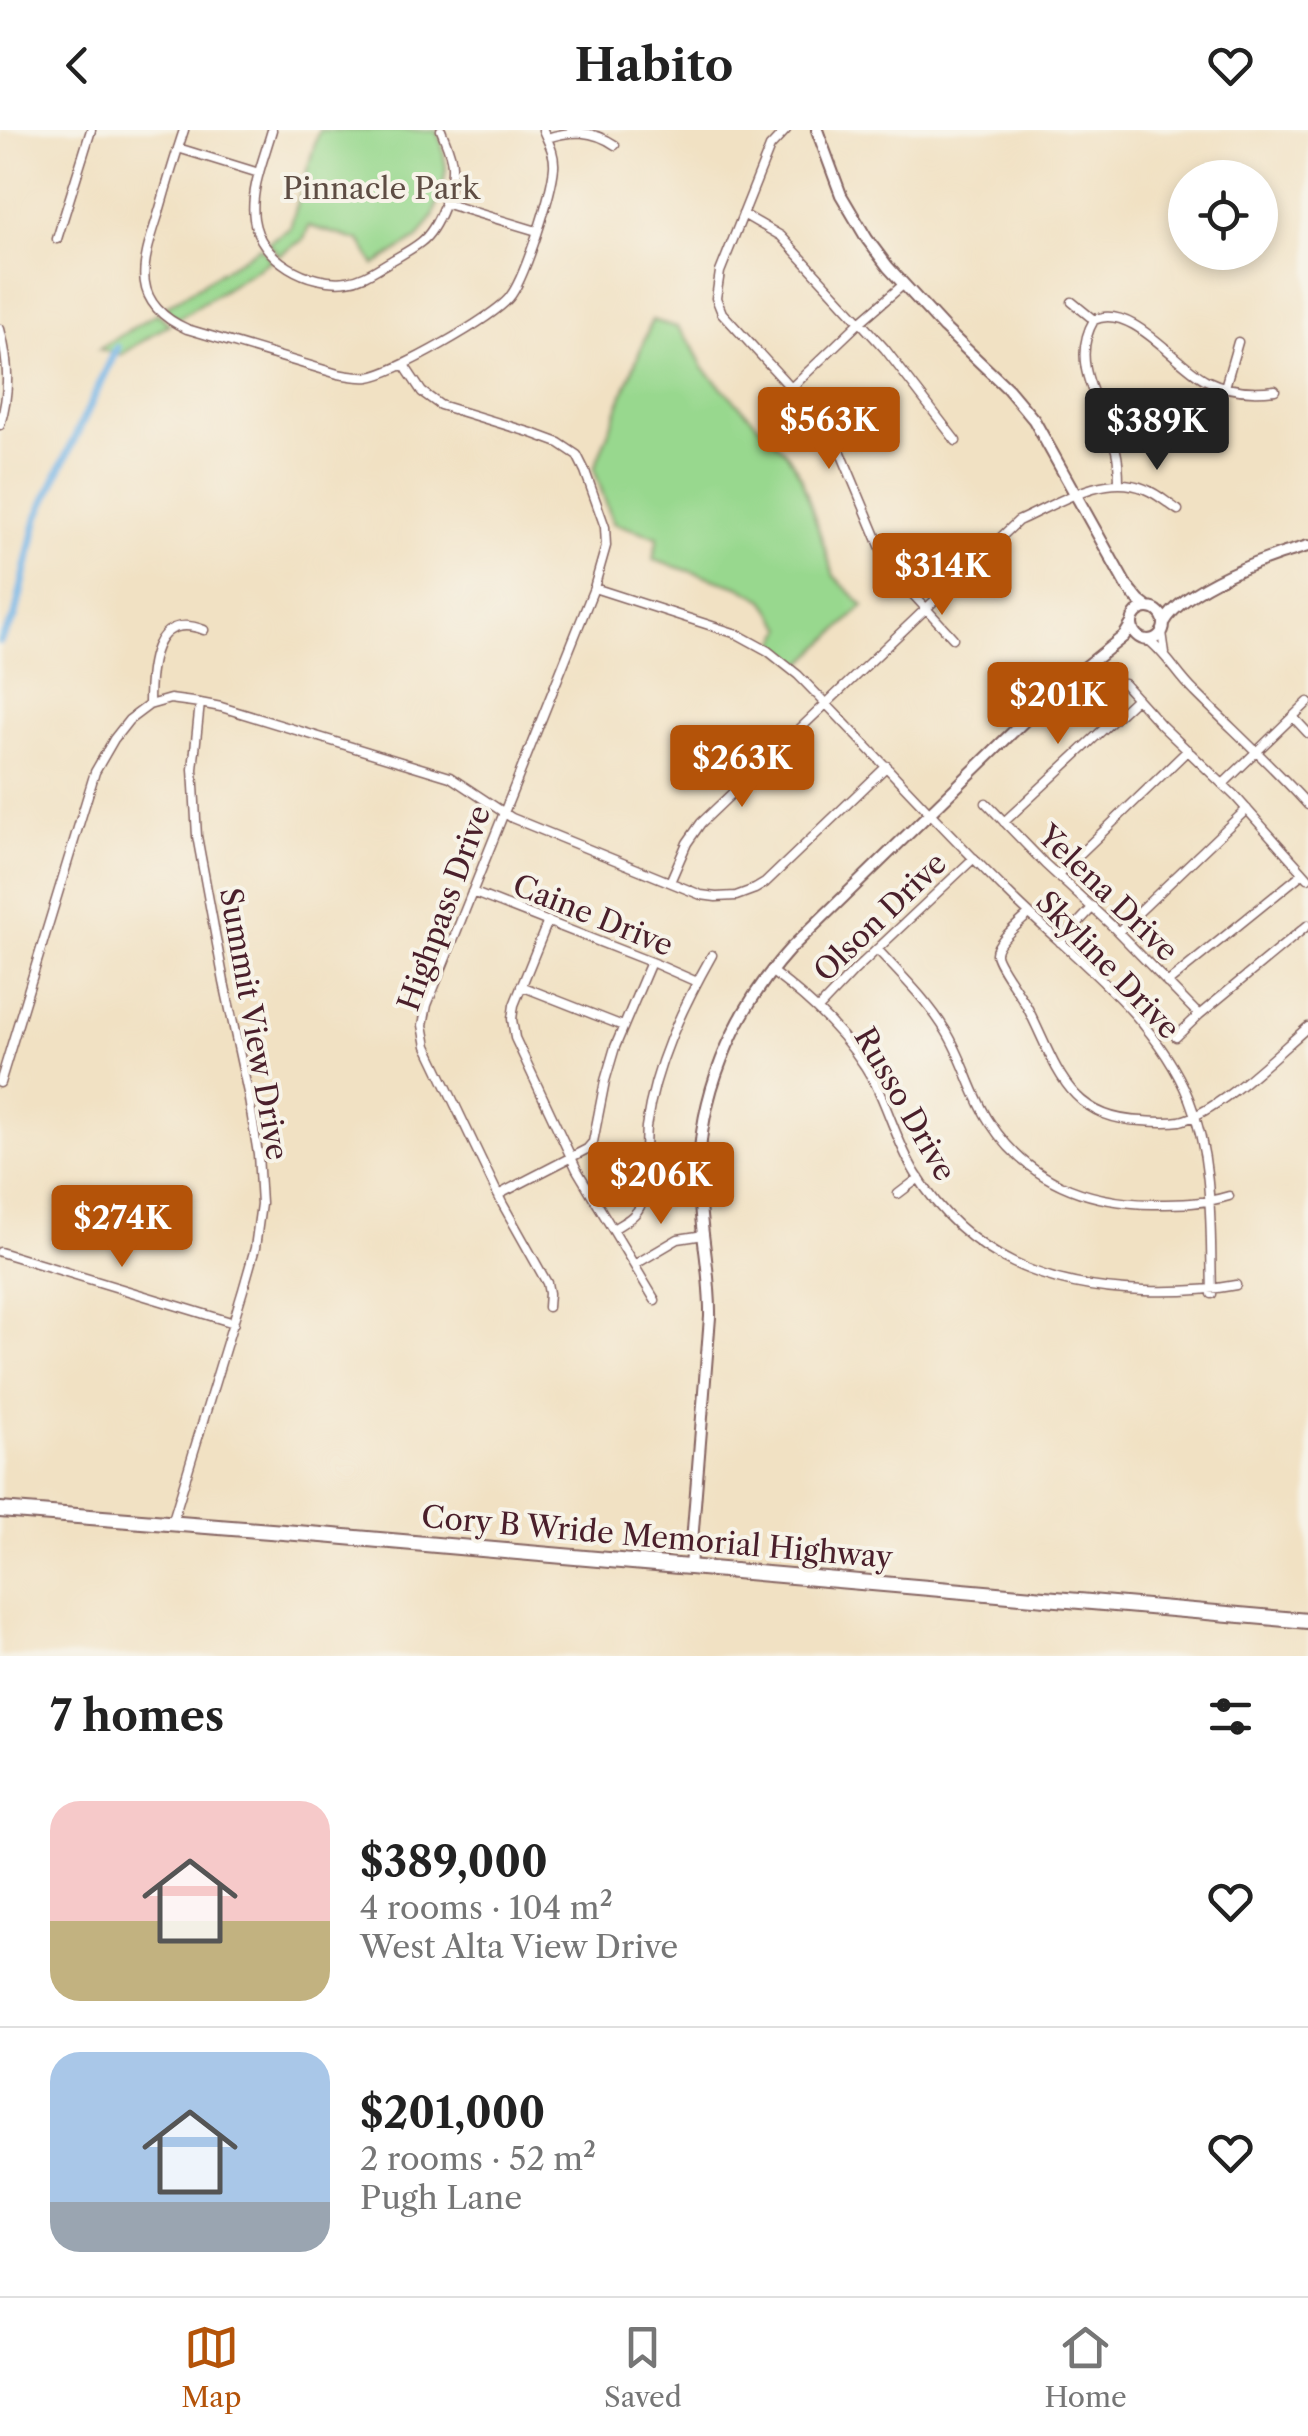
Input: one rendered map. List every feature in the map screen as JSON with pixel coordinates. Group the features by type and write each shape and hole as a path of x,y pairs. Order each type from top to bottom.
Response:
{"highway":[{"name":"Cory B Wride Memorial Highway","path":"0,1510 1308,1620"}],"street":[{"path":"57,239 91,130"},
{"path":"184,130 143,261 146,292 154,305 187,329 338,374 371,377 404,365 500,307 521,280 554,166 545,134 573,130 603,136 615,144"},
{"path":"272,130 259,173 254,220 272,255 295,270 329,281 365,276 421,242 434,228 452,168 441,130"},
{"path":"786,130 770,147 720,272 716,298 722,313 791,388 839,448 886,560 953,638"},
{"path":"816,130 849,210 877,253 944,328 1025,408 1042,432 1126,585 1136,634 1157,648 1194,691 1308,805"},
{"path":"178,148 259,173"},
{"path":"444,202 537,231"},
{"path":"743,214 781,236 885,349 956,441"},
{"path":"791,388 904,284"},
{"path":"1072,302 1094,320"},
{"path":"1094,320 1107,317 1138,328 1200,377 1225,387 1254,392 1275,390"},
{"path":"1094,320 1086,343 1087,378 1116,452 1120,484"},
{"path":"0,329 8,384 0,425"},
{"path":"1225,387 1238,342"},
{"name":"Highpass Drive","path":"404,365 416,386 432,400 559,443 577,455 604,527 606,546 594,588 427,1006 423,1032 426,1046 498,1195 547,1283 548,1307"},
{"path":"670,882 687,842 701,823 1018,522 1076,495 1120,484 1149,490 1178,510"},
{"path":"1112,648 1130,640 1154,638 1171,613 1186,600 1238,572 1308,546"},
{"path":"1126,585 1139,601 1163,617 1163,647 1169,662"},
{"name":"Skyline Drive","path":"594,588 737,634 798,675 974,858 1129,1010 1155,1040 1178,1077 1195,1116 1207,1170 1212,1292"},
{"path":"690,1567 710,1317 699,1170 707,1105 729,1042 754,995 790,949 1065,683 1112,648 1128,632 1140,610 1186,600"},
{"path":"149,705 151,664 158,643 173,629 190,625 204,630"},
{"path":"1124,684 1247,809 1306,876 1167,983"},
{"path":"1004,822 1136,698"},
{"path":"0,1083 95,772 129,720 149,705 170,699 221,707 450,777 504,813 716,897 756,889 887,766"},
{"path":"1223,784 1308,702"},
{"name":"Summit View Drive","path":"172,1522 234,1323 254,1248 260,1204 258,1154 197,836 193,770 200,703"},
{"path":"1293,717 1308,732"},
{"path":"1058,875 1188,750"},
{"name":"Yelena Drive","path":"986,804 1199,1015"},
{"path":"1118,932 1247,809"},
{"name":"Olson Drive","path":"818,1010 974,858"},
{"name":"Caine Drive","path":"472,892 696,982"},
{"path":"1060,942 1093,907"},
{"path":"1030,914 998,945 997,957 1025,1004 1054,1068 1088,1106 1120,1119 1174,1122 1195,1116 1218,1102 1308,1027"},
{"path":"548,921 512,1012 513,1032 571,1158 655,1300"},
{"path":"1176,1037 1308,924"},
{"path":"876,950 938,1020 996,1132 1037,1172 1076,1192 1110,1201 1188,1205 1228,1196"},
{"path":"613,1229 632,1216 642,1202 645,1141 655,1086 674,1029 712,956"},
{"path":"498,1195 587,1149 595,1138 605,1081 623,1026 651,962"},
{"name":"Russo Drive","path":"771,971 818,1010 850,1044 868,1070 918,1178 941,1208 973,1238 1004,1259 1064,1282 1102,1289 1212,1292 1236,1285"},
{"path":"521,986 623,1026"},
{"path":"898,1194 918,1178"},
{"path":"634,1265 678,1239 704,1235"},
{"path":"0,1252 234,1323"}],"green space":[{"name":"Pinnacle Park","path":"319,130 436,130 446,168 444,181 433,217 418,238 375,265 360,241 309,226 304,239 279,255 268,242 290,228"},
{"path":"260,247 271,260 177,319 164,308"},
{"path":"157,313 169,324 121,355 99,349"},
{"path":"652,320 677,327 704,369 788,455 801,477 834,576 864,606 801,665 775,646 784,628 764,600 738,586 653,560 658,537 613,523 594,469"}],"waterway":[{"path":"0,641 15,617 38,516 117,348"}]}
